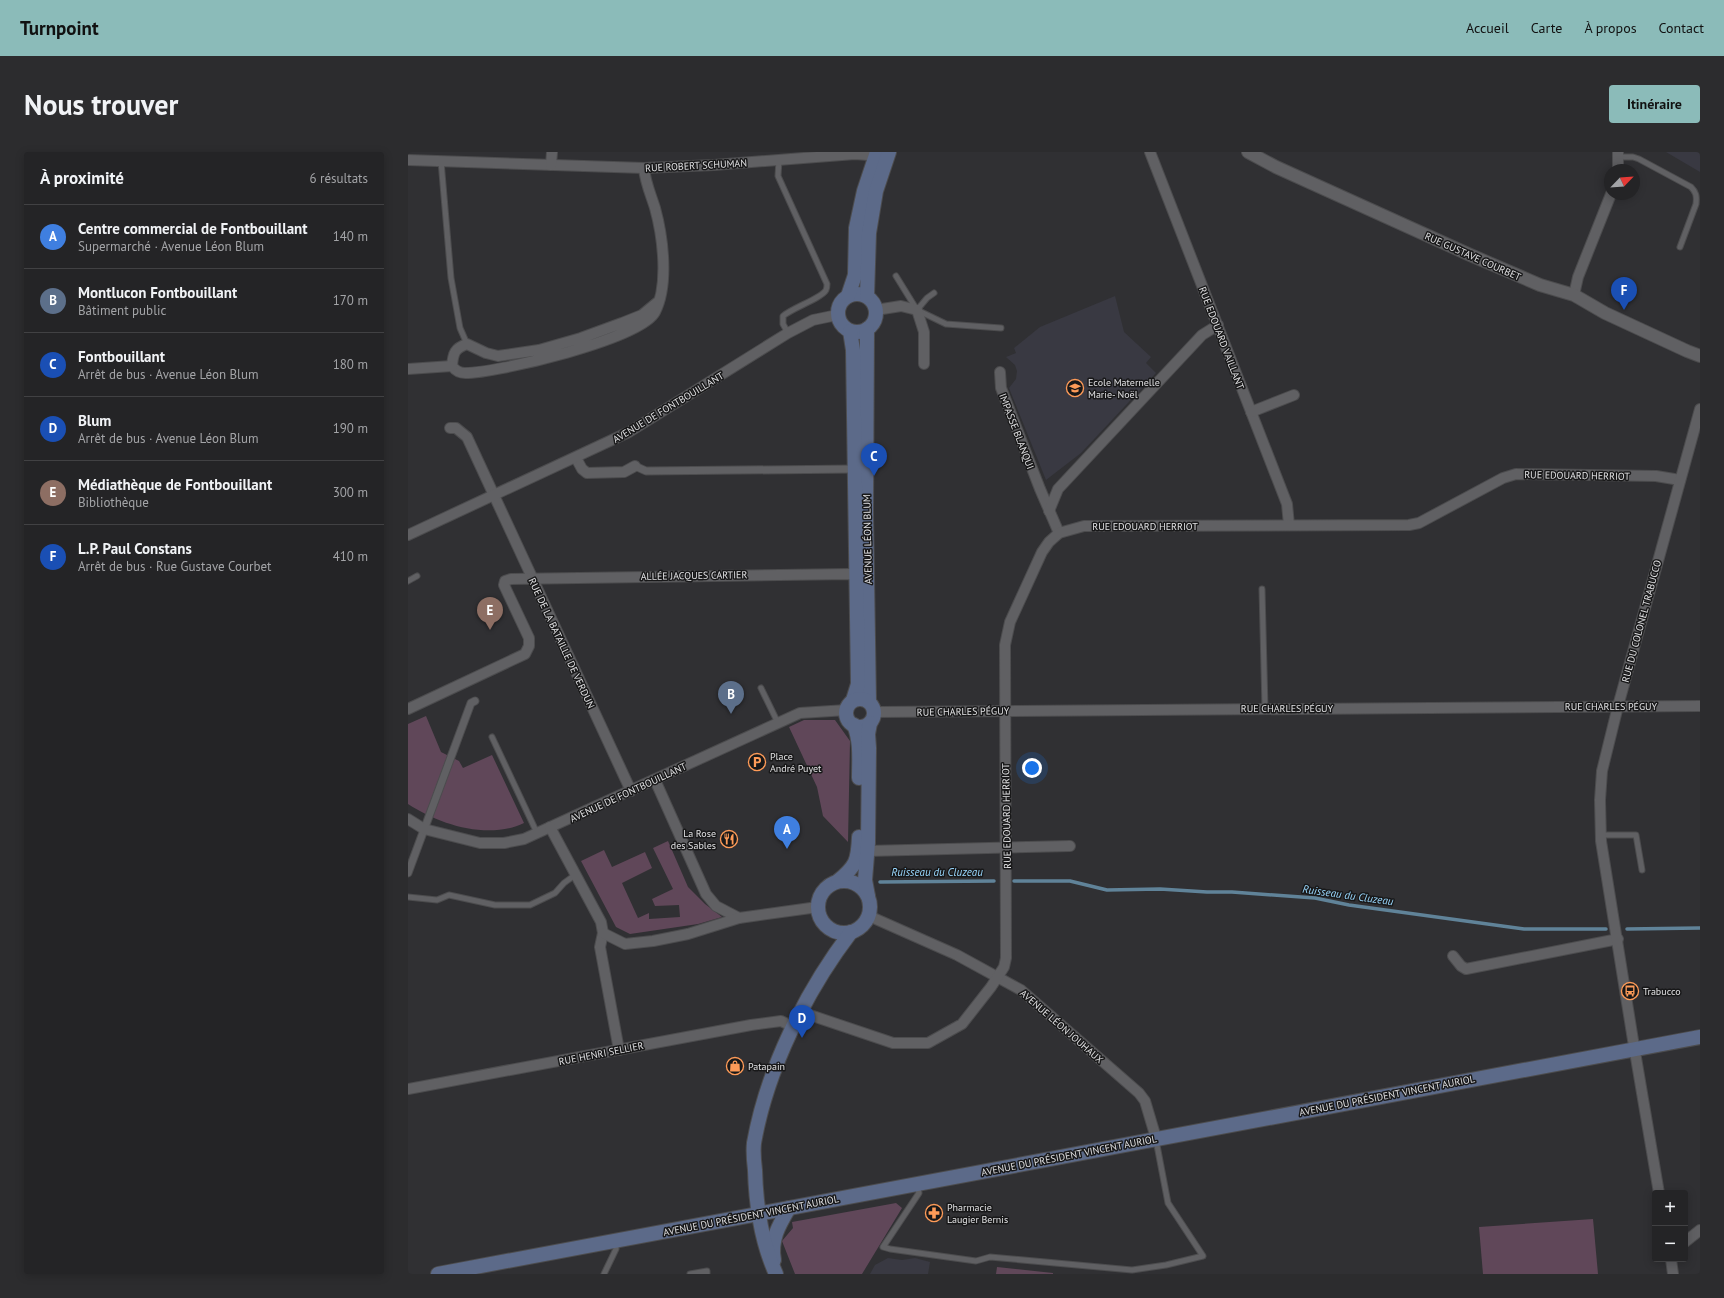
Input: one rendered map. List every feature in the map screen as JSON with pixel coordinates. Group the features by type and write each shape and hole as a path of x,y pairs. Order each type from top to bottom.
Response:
{"main road":[{"path":"848,296 854,275 856,228 864,191 882,154"},
{"path":"867,296 869,233 882,154"},
{"path":"867,329 862,332 850,331 841,325 837,314 840,303 848,296 854,294 867,296 871,300 876,310"},
{"name":"AVENUE LÉON BLUM","path":"869,916 870,902 865,880 867,851 868,734 871,712 866,513 867,329 874,321 876,310"},
{"name":"AVENUE LÉON BLUM","path":"850,331 853,350 858,684 850,705"},
{"path":"854,725 862,727 871,712 862,698 850,705 848,719 854,725 858,735 859,748 857,858 852,869 823,891 819,898 818,907 823,922 829,928 840,932 851,932 859,929 869,916"},
{"path":"838,881 855,883 863,888 868,896"},
{"path":"829,928 834,954"},
{"path":"777,1274 768,1257 760,1227 754,1145 764,1102 779,1058 801,1012 834,954 851,932"},
{"name":"AVENUE DU PRÉSIDENT VINCENT AURIOL","path":"438,1274 478,1270 616,1240 1700,1037"},
{"path":"777,1274 774,1257 775,1233 789,1208"}],"street":[{"path":"551,165 552,152"},
{"name":"RUE GUSTAVE COURBET","path":"1248,152 1276,167 1468,254 1540,285 1574,295 1606,313 1687,352 1700,356"},
{"name":"RUE EDOUARD VAILLANT","path":"1151,153 1287,504 1289,525"},
{"name":"RUE ROBERT SCHUMAN","path":"408,160 644,168 855,154 882,154"},
{"path":"408,369 452,366 456,370 464,373 502,367 582,348 625,333 641,325 655,313 659,302 664,274 662,247 655,210 645,179 644,168"},
{"path":"1574,295 1578,277 1609,200"},
{"path":"452,366 453,355 457,349 467,344 486,353 498,356 539,350 581,338 642,315 659,302"},
{"path":"876,310 901,306 917,310 924,332 924,364"},
{"name":"AVENUE DE FONTBOUILLANT","path":"408,535 629,432 788,333 813,320 837,314"},
{"path":"1049,511 1058,490 1202,335 1218,325"},
{"name":"IMPASSE BLANQUI","path":"1000,372 1001,388 1040,489 1059,533"},
{"path":"1251,412 1294,394"},
{"name":"RUE DU COLONEL TRABUCCO","path":"1658,1190 1601,835 1600,800 1602,772 1618,706 1700,409"},
{"name":"RUE DE LA BATAILLE DE VERDUN","path":"450,428 456,428 466,437 631,791"},
{"path":"576,458 582,469 587,473 624,472 635,466 646,471 855,469"},
{"name":"RUE EDOUARD HERRIOT","path":"801,1012 893,1043 928,1043 962,1024 1004,967 1006,958 1006,847 1004,645 1010,622 1042,552 1049,542 1059,533 1084,526 1409,525 1419,522 1503,478 1516,474 1656,476 1680,480"},
{"path":"1040,489 1051,491 1058,490"},
{"name":"ALLÉE JACQUES CARTIER","path":"408,709 525,654 529,646 529,638 504,585 505,581 511,579 835,574 856,575"},
{"path":"408,873 471,703 475,701"},
{"name":"AVENUE DE FONTBOUILLANT","path":"408,819 424,829 480,843 504,843 524,839 800,713 850,705"},
{"name":"RUE CHARLES PÉGUY","path":"871,712 1700,706"},
{"path":"655,780 706,894 716,906 739,918"},
{"path":"550,827 601,922 603,933 600,947 619,1050"},
{"path":"867,851 1070,846"},
{"path":"603,933 625,944 646,942 688,934 739,918 818,907"},
{"name":"AVENUE LÉON JOUHAUX","path":"869,916 957,955 1021,990 1139,1093 1145,1101 1156,1138"},
{"path":"1453,956 1461,966 1466,969 1618,939"},
{"name":"RUE HENRI SELLIER","path":"408,1089 751,1025 781,1021 794,1027"},
{"path":"1688,1240 1700,1230"},
{"path":"1671,1262 1673,1274"}],"lane":[{"path":"1618,155 1639,159 1691,187 1695,191 1697,197 1696,204 1680,247"},
{"path":"779,160 778,176 827,284 826,290 822,295 788,311 782,316 783,324 788,333"},
{"path":"441,161 452,278 460,328 467,344"},
{"path":"896,276 917,310 946,324 1001,328"},
{"path":"917,310 927,298 934,293"},
{"path":"408,580 417,576"},
{"path":"1262,589 1265,708"},
{"path":"761,688 778,723"},
{"path":"492,737 537,833"},
{"path":"1601,835 1636,835 1642,870"},
{"path":"408,897 437,900 449,895 495,905 530,905 555,893 564,883 575,875"},
{"path":"917,1183 919,1193 883,1247 976,1261 990,1257 1132,1270 1166,1265 1203,1256 1168,1203 1156,1138"},
{"path":"604,1274 616,1249 616,1240"},
{"path":"690,1274 707,1271 707,1274"}],"shaded area":[{"path":"1666,152 1700,152 1700,172"},
{"name":"Ecole Maternelle Marie- Noël","path":"1115,296 1124,332 1151,357 1146,363 1156,373 1081,453 1046,480 1009,388 1016,379 1017,371 1015,365 1006,357 1016,353 1014,348 1040,327"},
{"path":"426,716 441,752 459,761 463,768 492,755 524,823 510,828 495,830 464,828 449,824 421,812 408,804 408,724"},
{"path":"804,720 835,720 850,741 848,842 823,816 817,787 789,727"},
{"path":"668,841 688,887 705,904 722,917 698,924 630,934 616,927 581,861 604,850 612,867 645,852 652,868 622,883 638,918 649,913 649,919 680,917 679,905 655,906 652,899 673,889 653,848"},
{"path":"896,1203 902,1208 862,1274 795,1274 782,1241 793,1228 792,1222"},
{"path":"1593,1219 1598,1274 1483,1274 1479,1227"},
{"path":"888,1258 902,1260 915,1258 930,1262 928,1274 870,1274 875,1265"},
{"path":"997,1267 1053,1273 1053,1274 996,1274"}],"waterway":[{"name":"Ruisseau du Cluzeau","path":"880,882 994,881"},
{"name":"Ruisseau du Cluzeau","path":"1014,881 1070,881 1107,890 1160,889 1315,898 1349,905 1524,929 1606,929"},
{"name":"Ruisseau du Cluzeau","path":"1627,929 1700,928"}],"place":[{"name":"L.P. Paul Constans","path":"1624,310"},
{"name":"Ecole Maternelle Marie- Noël","path":"1075,388"},
{"name":"Fontbouillant","path":"874,476"},
{"name":"Médiathèque de Fontbouillant","path":"490,630"},
{"name":"Montlucon Fontbouillant","path":"731,714"},
{"name":"Place André Puyet","path":"757,762"},
{"name":"La Rose des Sables","path":"729,839"},
{"name":"Centre commercial de Fontbouillant","path":"787,849"},
{"name":"Trabucco","path":"1630,991"},
{"name":"Blum","path":"802,1038"},
{"name":"Patapain","path":"735,1066"},
{"name":"Pharmacie Laugier Bernis","path":"934,1213"}]}
